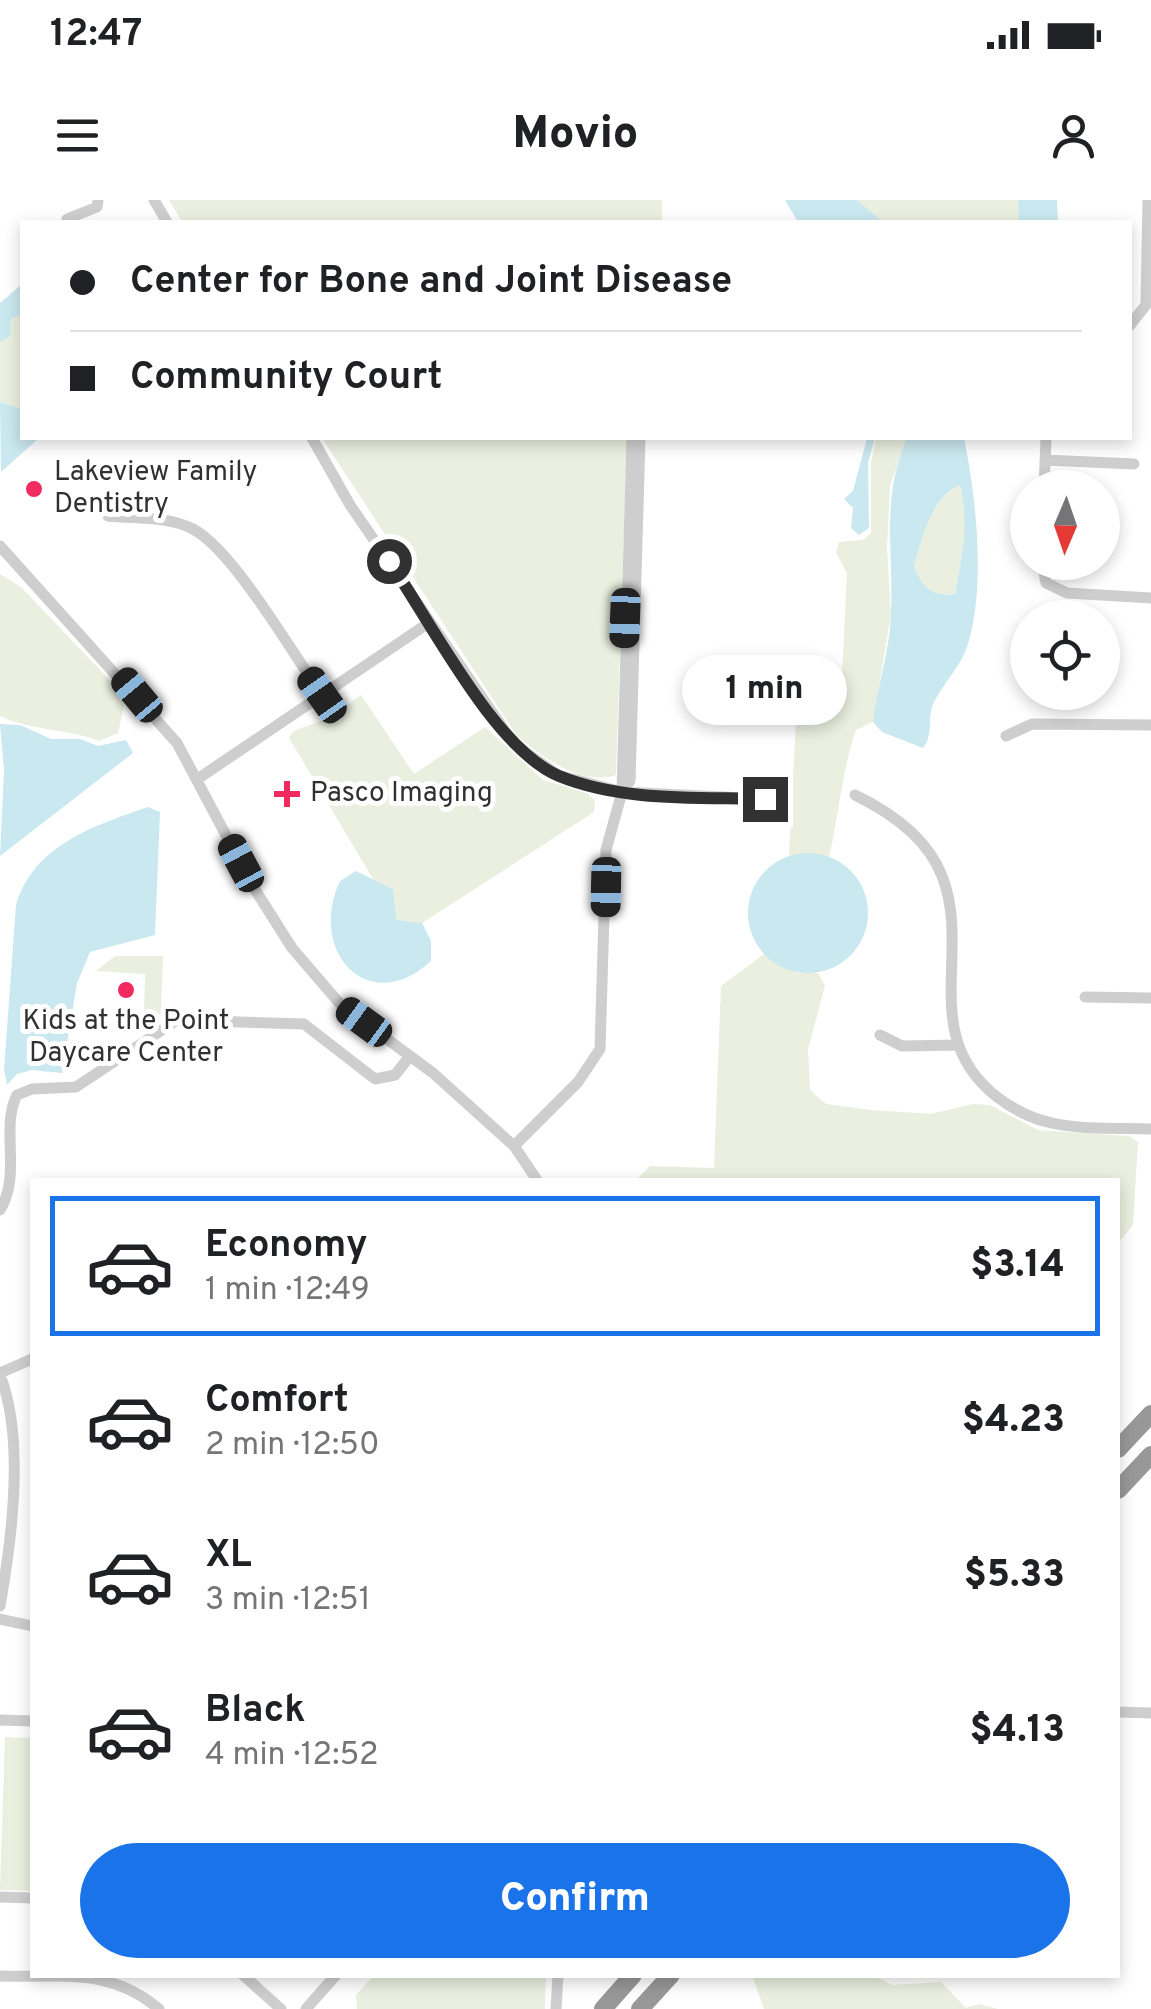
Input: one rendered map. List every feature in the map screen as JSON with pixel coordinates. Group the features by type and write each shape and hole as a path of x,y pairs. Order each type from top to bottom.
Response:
{"highway":[{"path":"1120,1447 1151,1414"},
{"path":"1120,1488 1151,1455"},
{"path":"603,2009 630,1978"},
{"path":"640,2009 668,1978"}],"street":[{"path":"67,219 97,206 98,200"},
{"path":"1132,323 1146,305 1148,200"},
{"path":"313,440 350,505 514,744 558,776 622,792 765,799"},
{"path":"514,1146 578,1082 600,1049 606,850 622,792 632,440"},
{"path":"622,792 630,780 640,440"},
{"path":"1045,470 1046,440"},
{"path":"1046,460 1134,464"},
{"path":"108,516 174,522 195,530 222,553 322,695"},
{"path":"0,546 117,671 177,744 199,778 254,888 292,948 341,1005 410,1056 514,1146 536,1178"},
{"path":"1045,580 1068,593 1151,598"},
{"path":"199,778 430,622"},
{"path":"1006,736 1032,724 1151,725"},
{"path":"855,794 888,811 918,837 942,874 952,913 949,1000 958,1045 980,1083 1014,1110 1051,1124 1151,1129"},
{"path":"1085,997 1151,998"},
{"path":"0,1210 9,1190 12,1108 18,1094 32,1089 76,1088 169,1022 304,1024 375,1080 394,1075 410,1056"},
{"path":"880,1035 902,1046 958,1045"},
{"path":"0,1606 12,1422 0,1374 30,1360"},
{"path":"0,1619 30,1626"},
{"path":"1120,1712 1151,1714"},
{"path":"0,1720 30,1722"},
{"path":"0,1897 30,1898"},
{"path":"0,1976 30,1977"},
{"path":"54,1978 108,1980 133,1987 159,2009"},
{"path":"245,1978 281,2009"},
{"path":"306,2009 333,1978"},
{"path":"556,2009 558,1978"}],"green space":[{"path":"169,200 662,200 662,220 181,220"},
{"path":"857,200 1018,200 1019,220 880,220 862,209"},
{"path":"20,315 20,408 0,402 0,342 10,336 11,319"},
{"path":"323,440 627,440 616,775 589,777 562,768 517,736"},
{"path":"876,440 906,440 890,486 887,548 891,614 873,722 856,730 829,857 789,856 796,720 830,708 841,697 847,573 836,553 839,542 863,540 871,533 871,462"},
{"path":"960,485 964,526 958,581 955,594 939,594 925,585 914,566 935,509"},
{"path":"0,574 21,587 119,690 124,706 118,733 99,741 0,716"},
{"path":"361,695 414,774 485,727 543,780 586,793 595,800 594,812 422,923 397,920 393,889 373,879 289,738 294,731 331,717"},
{"path":"764,954 798,973 818,973 825,986 808,1049 810,1090 826,1104 931,1114 973,1104 990,1105 1038,1130 1129,1136 1138,1142 1133,1225 1120,1241 1120,1178 638,1178 650,1166 714,1168 721,986"},
{"path":"115,956 163,956 161,1014 144,1013 145,974 96,971"},
{"path":"5,1737 30,1738 30,1891 0,1890"},
{"path":"371,1978 546,1978 545,2009 357,2009 356,1995"},
{"path":"753,1978 879,1978 892,1985 941,1982 966,2008 979,2004 998,2009 764,2009"}],"water":[{"path":"785,200 857,200 881,220 797,220"},
{"path":"1018,200 1057,200 1058,220 1019,220"},
{"path":"20,286 20,315 11,319 10,336 0,342 0,303"},
{"path":"0,402 20,408 20,440 37,440 1,472"},
{"path":"866,440 874,440 868,463 869,528 859,535 851,528 853,508 844,499 853,491"},
{"path":"906,440 964,440 975,513 977,595 968,644 933,704 923,748 882,732 873,722 890,628 894,483","holes":["960,485 964,540 955,594 940,594 925,585 914,566 920,544 935,509"]},
{"path":"0,724 20,725 51,739 80,739 98,746 126,740 133,753 0,856 4,770"},
{"path":"148,807 160,812 155,935 90,952 77,983 62,1073 32,1070 17,1074 7,1085 4,1070 16,905 25,884 36,867 68,841"},
{"path":"808,853 831,858 850,871 863,890 868,913 863,936 850,955 831,968 808,973 785,968 766,955 753,936 748,913 753,890 766,871 785,858"},
{"path":"356,871 393,889 397,920 422,923 431,941 431,961 408,977 386,983 366,980 350,969 338,952 331,931 332,907 340,881"}],"place":[{"name":"Lakeview Family Dentistry","path":"34,489"},
{"name":"Pasco Imaging","path":"287,794"},
{"name":"Kids at the Point Daycare Center","path":"126,990"}],"route":[{"path":"389,561 500,728 537,763 558,776 622,792 765,799"}]}
